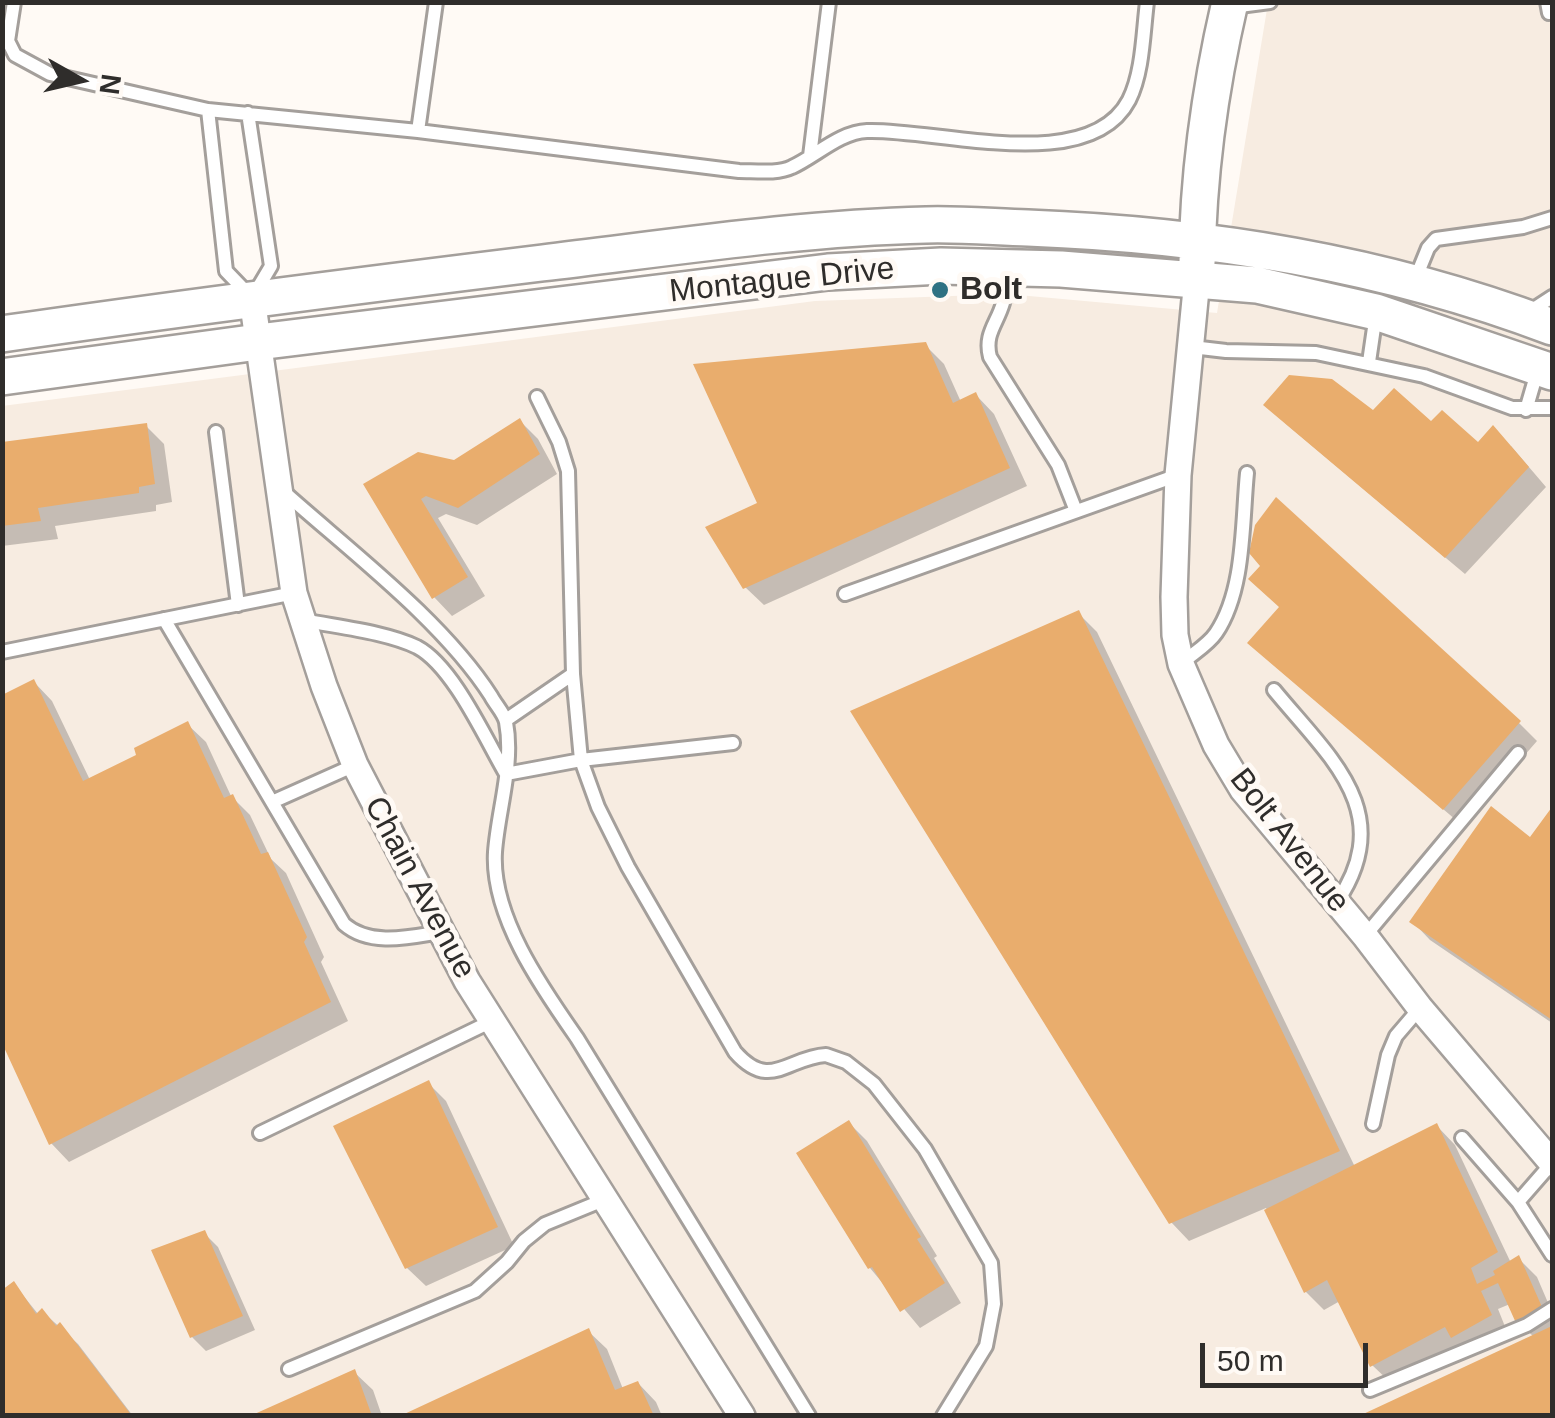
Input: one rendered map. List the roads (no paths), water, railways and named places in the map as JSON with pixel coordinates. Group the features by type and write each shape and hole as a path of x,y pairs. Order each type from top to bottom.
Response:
{"main road":[{"path":"1196,279 1198,209 1212,78 1229,5"},
{"name":"Montague Drive","path":"2,334 252,298 750,239 921,225 1069,230 1197,240 1279,252 1543,314"},
{"name":"Montague Drive","path":"2,377 258,342 426,312 828,272 941,266 1256,284 1376,312 1546,369"}],"street":[{"name":"Bolt Avenue","path":"1196,279 1178,475 1174,597 1181,664 1216,745 1243,790 1552,1163"},
{"name":"Chain Avenue","path":"252,298 294,593 355,765 492,1021 742,1416"}],"lane":[{"path":"14,2 8,41 14,55 50,74 208,110 418,131 739,172 788,170 862,131 976,142 1057,140 1091,134 1119,114 1129,100 1136,81 1148,2"},
{"path":"418,131 436,2"},
{"path":"810,156 829,2"},
{"path":"1229,5 1270,2"},
{"path":"208,110 226,271 252,298 271,266 248,113"},
{"path":"1414,282 1428,248 1436,240 1523,227 1552,218"},
{"path":"756,266 828,272"},
{"path":"1010,268 1002,307 990,329 990,357 1058,465 1076,512"},
{"path":"1369,362 1376,312"},
{"path":"200,334 258,342"},
{"path":"1192,346 1226,351 1316,353 1369,362 1424,376 1512,408 1552,408"},
{"path":"1526,410 1546,369"},
{"path":"536,397 568,472 573,674 582,760 598,807 628,867 735,1052 764,1072 826,1055 854,1068 874,1084 924,1149 991,1262 994,1304 986,1346 942,1416"},
{"path":"216,432 238,605"},
{"path":"1181,664 1214,636 1227,611 1238,560 1247,473"},
{"path":"845,594 1178,475"},
{"path":"277,486 442,636 472,670 506,720 506,774 494,855 499,887 514,933 539,984 577,1038 809,1416"},
{"path":"2,652 294,593"},
{"path":"164,619 344,924 356,934 406,937 441,932"},
{"path":"302,620 404,643 424,652 454,687 506,774"},
{"path":"506,720 573,674"},
{"path":"1274,690 1342,773 1359,805 1362,834 1353,878 1337,902"},
{"path":"506,774 582,760 733,743"},
{"path":"1366,936 1518,752"},
{"path":"272,802 355,765"},
{"path":"1373,1124 1388,1055 1396,1036 1420,1008"},
{"path":"260,1133 492,1021"},
{"path":"1462,1138 1518,1202 1552,1254"},
{"path":"1518,1202 1552,1163"},
{"path":"288,1369 474,1292 545,1224 606,1199"},
{"path":"1370,1390 1526,1326 1552,1309"}],"place":[{"name":"Bolt","path":"940,290"}]}
